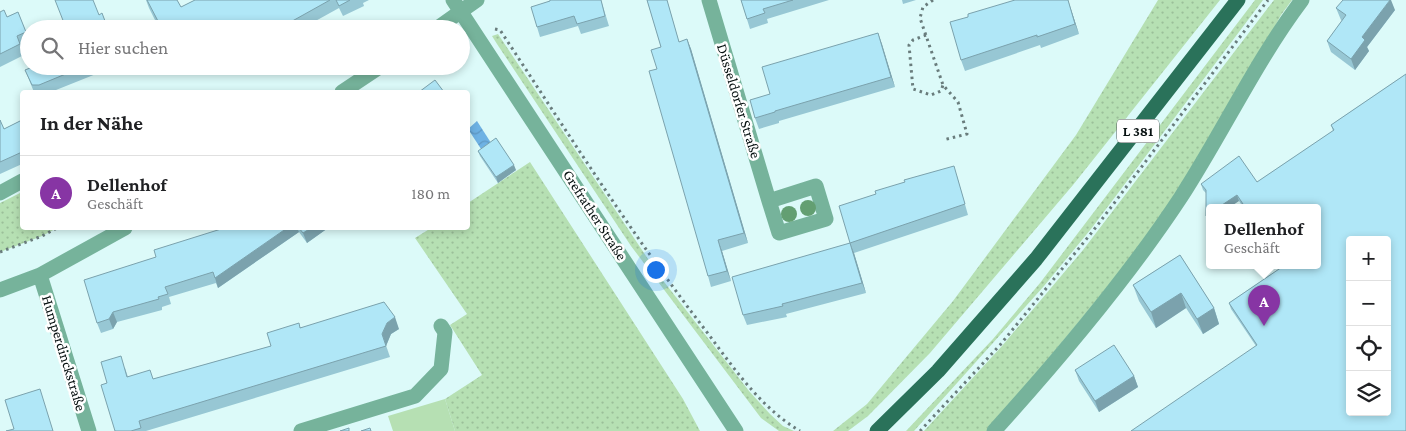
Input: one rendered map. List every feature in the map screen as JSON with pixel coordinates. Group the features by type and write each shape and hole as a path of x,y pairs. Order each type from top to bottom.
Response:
{"main road":[{"name":"L 381","path":"877,431 938,371 1036,259 1238,0"}],"street":[{"path":"444,20 457,6 477,0"},
{"name":"Düsseldorfer Straße","path":"709,0 769,201"},
{"path":"994,431 1041,378 1160,227 1219,134 1278,33 1302,0"},
{"name":"Grefrather Straße","path":"457,6 466,20"},
{"name":"Grefrather Straße","path":"470,26 736,431"},
{"path":"345,90 368,75"},
{"path":"0,192 20,182"},
{"path":"0,290 40,274 122,230"},
{"name":"Humperdinckstraße","path":"40,274 88,431"},
{"path":"300,431 415,396 441,370 445,332 441,326"}],"path":[{"path":"933,0 925,5 921,12 920,20 943,85 958,102 967,134 943,140"},
{"path":"920,431 1000,344 1087,239 1268,0"},
{"path":"470,26 500,30 661,273 751,390 776,416 800,431"},
{"path":"926,35 913,40 908,45 913,89 931,95 941,91 943,85"},
{"path":"0,252 53,230"}],"green space":[{"path":"1158,0 1220,0 1073,185 930,353 868,416 848,431 833,431 867,404 953,301 1076,135"},
{"path":"1255,0 1263,0 1091,229 1044,286 914,431 906,431 993,339 1040,283"},
{"path":"1274,0 1292,0 1281,15 1207,149 1157,223 1086,314 987,431 924,431 1002,346 1083,250"},
{"path":"498,34 658,274 749,391 783,426 794,431 779,431 761,418 631,246 492,36"},
{"path":"530,162 683,399 700,431 455,431 445,399 482,375 450,325 467,314 415,238 428,230 470,230 470,202"},
{"path":"20,193 20,230 53,230 0,252 0,203"},
{"path":"445,399 455,431 393,431 388,416"}],"water":[{"path":"477,121 493,146 483,152 470,132 470,127"}],"building":[{"path":"55,0 93,0 99,15 102,13 105,20 63,20"},
{"path":"147,0 177,0 181,7 195,0 330,0 294,20 157,20"},
{"path":"336,0 350,0 339,6"},
{"path":"550,0 601,0 605,16 577,24 574,16 537,27 531,7"},
{"path":"647,0 667,0 679,42 687,39 744,233 718,240 727,271 708,276 649,71 657,69 651,50 661,47"},
{"path":"741,0 793,0 763,9 765,13 747,19"},
{"path":"1015,0 1068,0 1075,24 961,60 950,22 968,17 968,14"},
{"path":"1343,0 1390,0 1362,37 1365,40 1351,59 1327,41 1346,15 1336,8"},
{"path":"4,10 7,17 18,12 21,20 20,35 17,36 20,44 0,54 0,12"},
{"path":"878,33 891,77 755,118 750,100 770,94 762,67"},
{"path":"1406,74 1406,431 1131,431 1257,345 1229,303 1279,269 1321,269 1321,204 1243,204 1237,195 1224,204 1206,204 1206,190 1201,184 1239,156 1257,182 1334,130 1331,125"},
{"path":"27,75 63,75 39,85 32,85"},
{"path":"435,80 442,90 422,90"},
{"path":"0,120 4,129 20,121 20,153 0,162"},
{"path":"496,138 514,165 496,177 478,151"},
{"path":"954,166 965,204 850,243 839,206 876,194 875,191 905,182 904,180"},
{"path":"218,230 284,230 215,278 213,272 165,287 168,294 158,297 159,299 113,312 109,319 97,323 84,280 156,257 154,250"},
{"path":"850,243 862,283 782,304 783,306 743,315 732,277"},
{"path":"1180,255 1214,308 1197,319 1181,293 1151,312 1133,285"},
{"path":"384,302 395,317 387,323 382,334 386,346 139,421 141,428 131,431 115,431 101,385 107,383 101,362 121,356 127,377 150,370 153,379 271,346 267,333 299,323 300,328"},
{"path":"1114,345 1134,376 1095,401 1075,370"},
{"path":"40,389 53,431 6,431 14,429 5,400"}],"place":[{"name":"Dellenhof","path":"1264,326"}]}
